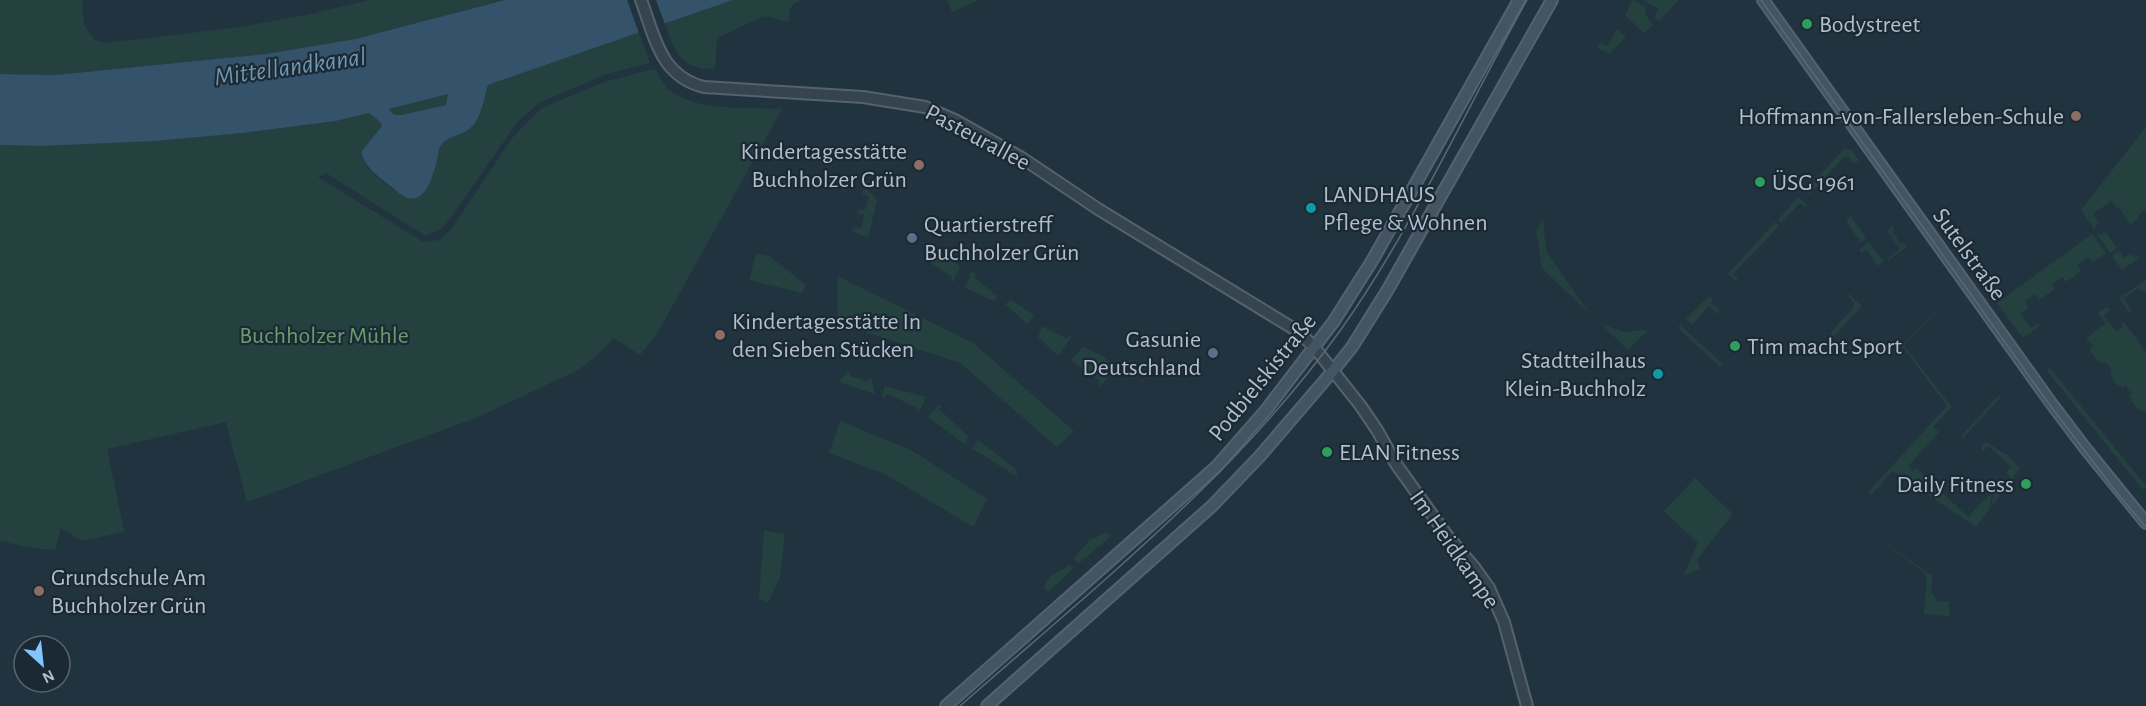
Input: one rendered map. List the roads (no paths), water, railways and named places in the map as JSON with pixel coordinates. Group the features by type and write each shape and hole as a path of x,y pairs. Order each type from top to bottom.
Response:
{"main road":[{"name":"Podbielskistraße","path":"946,706 1216,467 1266,410 1345,304 1391,229 1519,0"},
{"name":"Podbielskistraße","path":"987,706 1212,506 1260,456 1332,372 1352,347 1387,291 1552,0"},
{"name":"Sutelstraße","path":"1765,1 2051,403 2146,523"}],"street":[{"name":"Pasteurallee","path":"641,0 664,60 685,81 704,87 886,99 925,107 944,115 1022,158 1098,209 1299,332 1314,347"},
{"name":"Im Heidkampe","path":"1314,347 1360,405 1402,473 1489,588 1504,622 1527,706"}],"water":[{"name":"Mittellandkanal","path":"505,0 733,0 488,85 481,110 473,126 442,144 428,187 424,193 412,199 403,196 381,178 363,158 361,152 382,126 369,113 336,121 154,141 41,146 0,145 0,74 56,75 266,54 355,39","holes":["448,94 446,105 401,115 394,115 389,109"]}],"tram line":[{"path":"960,706 1162,528 1257,432 1301,382 1342,328 1393,249 1527,0"},
{"path":"1761,0 2049,404 2146,527"}],"place":[{"name":"Bodystreet","path":"1807,24"},
{"name":"Hoffmann-von-Fallersleben-Schule","path":"2076,116"},
{"name":"Kindertagesstätte Buchholzer Grün","path":"919,165"},
{"name":"ÜSG 1961","path":"1760,182"},
{"name":"LANDHAUS Pflege & Wohnen","path":"1311,208"},
{"name":"Quartierstreff Buchholzer Grün","path":"912,238"},
{"name":"Kindertagesstätte In den Sieben Stücken","path":"720,335"},
{"name":"Tim macht Sport","path":"1735,346"},
{"name":"Gasunie Deutschland","path":"1213,353"},
{"name":"Stadtteilhaus Klein-Buchholz","path":"1658,374"},
{"name":"ELAN Fitness","path":"1327,452"},
{"name":"Daily Fitness","path":"2026,484"},
{"name":"Grundschule Am Buchholzer Grün","path":"39,591"}],"park label":[{"name":"Buchholzer Mühle","path":"324,335"}]}
